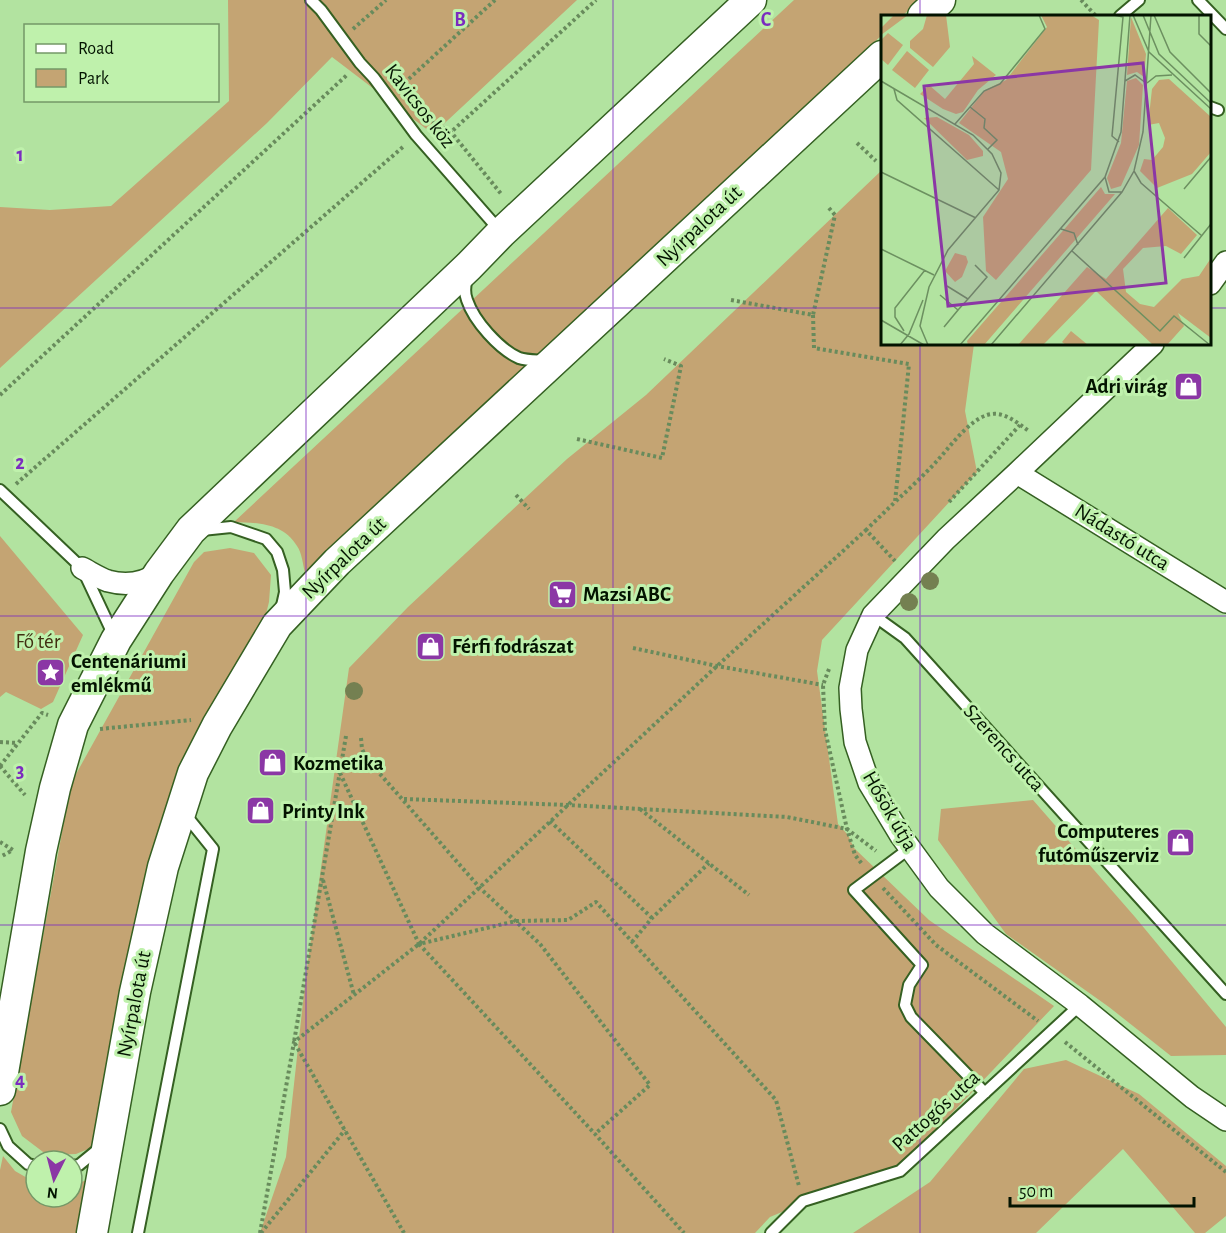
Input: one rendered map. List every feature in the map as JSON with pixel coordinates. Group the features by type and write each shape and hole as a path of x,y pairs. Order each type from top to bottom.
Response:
{"main road":[{"path":"0,1090 41,851 55,788 73,725 116,640 159,573 191,530 501,233 751,0"},
{"path":"924,15 940,0"},
{"name":"Nyírpalota út","path":"92,1233 135,992 163,867 193,773 277,625 337,562 881,57"}],"street":[{"path":"1211,281 1226,262"},
{"name":"Hősök útja","path":"1152,345 946,539 873,615 857,650 850,688 851,709 855,742 869,783 905,842 939,888 985,934 1080,1005 1192,1097 1226,1120"},
{"name":"Nádastó utca","path":"1017,473 1226,602"},
{"path":"82,568 108,581 129,583 149,579 159,573"}],"lane":[{"name":"Kavicsos köz","path":"312,0 360,63 375,78 416,135 501,233"},
{"path":"1121,15 1139,0"},
{"path":"1198,0 1226,29"},
{"path":"469,266 465,285 466,298 485,329 504,350 522,359 554,362"},
{"path":"2,493 82,568 116,640"},
{"path":"191,530 231,527 266,539 277,552 284,570 285,592 277,625"},
{"name":"Szerencs utca","path":"873,615 904,638 1226,994"},
{"path":"138,1233 213,849 181,810"},
{"path":"905,842 854,890 922,965 909,985 905,1005 911,1017 985,1093"},
{"name":"Pattogós utca","path":"771,1233 803,1201 900,1171 1080,1005"},
{"path":"0,1129 8,1146 24,1160"},
{"path":"84,1161 109,1142"}],"path":[{"path":"342,39 386,0"},
{"path":"495,0 389,98 451,132 504,198 510,193"},
{"path":"2,493 416,135 451,132 596,0"},
{"path":"1081,0 1094,15"},
{"path":"0,395 360,63"},
{"path":"857,143 876,161"},
{"path":"828,207 835,215 813,315 814,348 909,364 896,502"},
{"path":"731,300 813,315"},
{"path":"577,439 662,458 681,366 664,359"},
{"path":"294,1042 419,944 896,502 972,423 987,415 1000,414 1048,444"},
{"path":"516,495 529,509"},
{"path":"866,530 910,576"},
{"path":"633,648 717,666 850,688"},
{"path":"26,795 0,766 42,713 55,718"},
{"path":"96,730 193,720"},
{"path":"261,1233 346,736"},
{"path":"361,738 366,759 480,888 540,944 650,1085 596,1134"},
{"path":"0,742 18,743"},
{"path":"340,773 366,759"},
{"path":"340,773 419,944 596,1134 684,1233"},
{"path":"403,799 788,817 847,829 878,853 905,842"},
{"path":"640,809 749,894"},
{"path":"550,821 652,918"},
{"path":"0,842 13,850 0,857"},
{"path":"632,942 652,918 709,863"},
{"path":"322,878 354,995"},
{"path":"419,944 516,921 568,920 596,902 776,1100 803,1201"},
{"path":"294,1042 404,1233"},
{"path":"261,1233 345,1130"}],"green space":[{"path":"228,0 577,0 433,134 332,57 267,123 0,368 0,207 50,210 111,206 229,101"},
{"path":"794,0 920,0 903,15 881,15 881,36 305,573 299,549 285,533 269,526 234,522"},
{"path":"881,171 881,345 974,345 965,411 977,472 822,640 817,671 838,824 848,835 854,848 929,920 1054,1006 893,1175 839,1188 770,1217 755,1233 260,1233 286,1157 306,975 349,668 408,607 567,459 646,395"},
{"name":"Fő tér","path":"0,536 83,635 53,702 41,709 6,692 0,697"},
{"path":"230,548 254,553 271,575 265,618 204,719 100,1144 84,1151 39,1149 22,1136 11,1112 71,783 194,562 204,552"},
{"path":"1033,800 1135,917 1226,1027 1226,1055 1171,1056 1109,1007 1006,934 938,840 941,809"},
{"path":"1066,1060 1139,1094 1226,1166 1226,1216 1205,1233 1195,1233 1123,1149 1036,1233 853,1233 930,1182 1024,1069"},
{"path":"3,1156 15,1171 24,1176 24,1209 84,1209 84,1181 94,1177 84,1233 0,1233 0,1170"}],"place":[{"name":"Adri virág","path":"1188,386"},
{"name":"Mazsi ABC","path":"562,594"},
{"name":"Férfi fodrászat","path":"431,646"},
{"name":"Centenáriumi emlékmű","path":"50,673"},
{"name":"Kozmetika","path":"272,763"},
{"name":"Printy Ink","path":"261,811"},
{"name":"Computeres futóműszerviz","path":"1180,843"}]}
